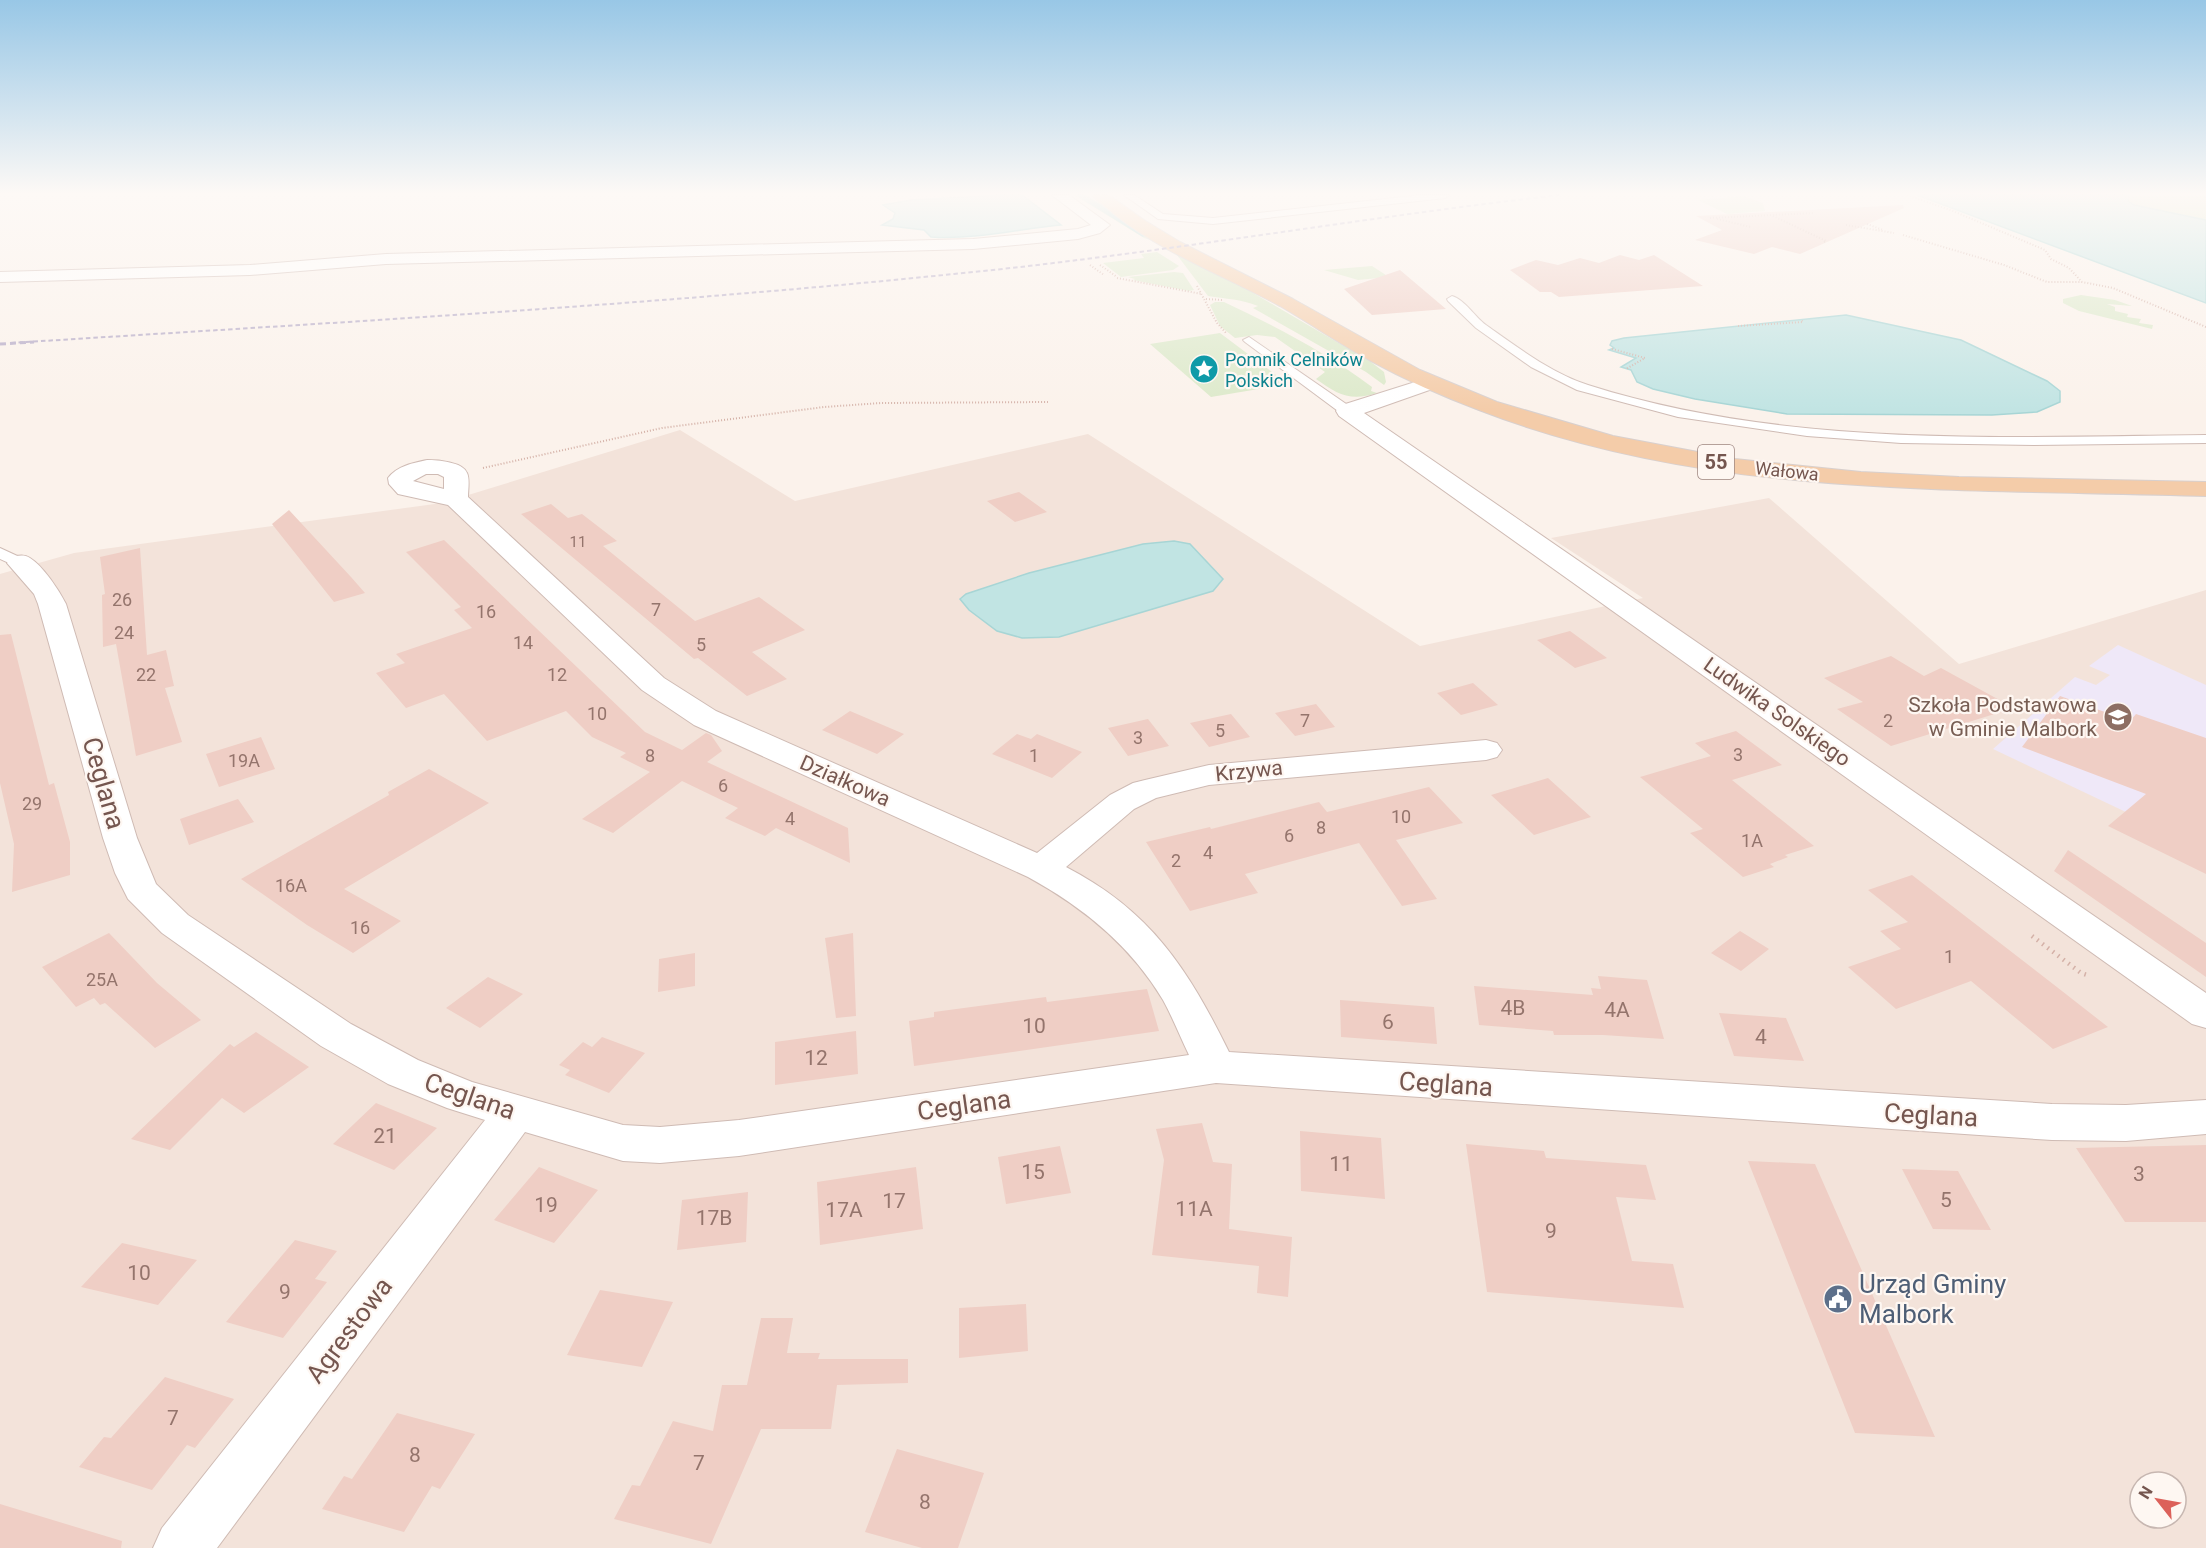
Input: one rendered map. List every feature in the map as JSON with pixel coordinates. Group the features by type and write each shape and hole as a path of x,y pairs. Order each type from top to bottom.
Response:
{"main road":[{"name":"Wałowa","path":"1215,267 1260,288 1382,358 1431,383 1507,412 1573,432 1659,453 1747,467 1926,483 2206,489"}],"street":[{"path":"0,277 284,267"},
{"path":"1347,411 1431,383"},
{"name":"Ludwika Solskiego","path":"1347,411 2206,1013"},
{"name":"Działkowa","path":"456,487 653,684 705,718 1041,869 1071,884 1113,914 1152,954 1179,994 1216,1067"},
{"name":"Ceglana","path":"7,562 46,591 52,604 120,838 141,890 155,906 175,924 336,1035 402,1072 462,1096 623,1143 699,1143 1216,1067 2052,1122 2126,1123 2206,1117"},
{"name":"Krzywa","path":"1041,869 1113,809 1145,789 1209,775 1486,750"},
{"name":"Agrestowa","path":"182,1548 515,1113"}],"lane":[{"path":"1452,299 1480,326 1535,364 1572,383 1678,413 1807,432 1901,439 2034,441 2206,439"},
{"path":"1249,340 1347,411"}],"path":[{"path":"1093,267 1104,275"},
{"path":"1104,267 1117,278 1203,294"},
{"path":"2009,267 2047,282 2082,282 2113,288 2206,327"},
{"path":"2067,267 2082,282"},
{"path":"1738,326 1803,322 1801,320"},
{"path":"1612,349 1645,358 1626,369"},
{"path":"456,487 513,463 662,428 714,420 881,402 1048,402"}],"shaded area":[{"path":"680,430 795,501 1088,434 1420,646 1643,598 1551,538 1769,498 1959,664 2206,590 2206,1548 0,1548 0,574 74,553 442,503"},
{"name":"Szkoła Podstawowa w Gminie Malbork","path":"2118,645 2206,685 2206,850 1993,749 2075,677 2096,685 2110,675 2089,666"}],"green space":[{"path":"1108,267 1177,267 1173,270 1121,277"},
{"path":"1186,267 1209,267 1371,362 1384,372 1386,382 1384,385 1366,372 1253,308 1258,306 1208,296"},
{"path":"1374,267 1389,277 1358,280 1324,270"},
{"path":"1183,273 1194,290 1133,280 1135,279 1128,277"},
{"path":"2081,295 2115,300 2132,306 2107,304 2115,307 2115,311 2128,314 2127,317 2141,319 2139,323 2153,325 2152,329 2079,311 2063,303 2063,299"},
{"path":"1215,302 1224,302 1300,341 1355,375 1372,387 1371,391 1377,393 1359,397 1344,395 1331,389 1316,379 1325,372 1275,337 1257,335 1235,338 1220,326 1210,305"},
{"path":"1220,333 1288,384 1211,397 1150,344"}],"water":[{"path":"2110,267 2206,267 2206,303"},
{"path":"1846,315 1961,340 2047,381 2060,391 2060,402 2037,412 1992,415 1787,414 1695,399 1653,389 1637,382 1631,370 1621,367 1636,358 1609,350 1614,348 1610,345 1612,341 1624,338"},
{"path":"1174,541 1190,544 1223,579 1213,591 1059,637 1022,638 997,631 969,610 960,599 966,594 1029,573 1143,544"}],"building":[{"path":"1517,267 1673,267 1703,286 1559,297 1551,292 1540,292 1510,270"},
{"path":"1400,270 1446,309 1372,315 1344,289"},
{"path":"1019,492 1047,512 1015,522 987,501"},
{"path":"551,504 568,518 582,514 617,541 603,546 695,621 759,597 805,630 752,652 787,679 747,696 698,658 694,659 521,514"},
{"path":"289,510 365,593 334,602 272,524"},
{"path":"444,540 645,732 682,750 706,733 711,735 722,751 707,762 848,828 850,863 776,828 765,836 725,818 738,808 682,781 613,833 582,819 650,772 620,757 626,753 592,737 566,711 487,741 444,694 406,708 376,673 405,663 396,654 472,628 454,610 461,607 406,552"},
{"path":"140,548 147,655 166,650 174,686 165,688 182,742 136,756 116,644 103,647 102,595 105,594 100,557"},
{"path":"1570,631 1607,658 1575,668 1537,640"},
{"path":"11,634 49,785 54,783 70,842 70,875 12,892 14,844 0,783 0,635"},
{"path":"1891,656 1924,676 1941,668 2014,708 1891,746 1837,709 1863,702 1824,678"},
{"path":"1473,683 1498,705 1461,715 1437,693"},
{"path":"2060,696 2130,721 2136,714 2206,738 2206,874 2108,826 2146,794 2022,747"},
{"path":"1316,704 1335,727 1295,736 1275,713"},
{"path":"850,711 904,734 877,754 822,730"},
{"path":"1231,714 1250,737 1209,747 1190,723"},
{"path":"1148,719 1169,746 1128,756 1108,728"},
{"path":"1736,731 1782,765 1732,780 1814,846 1785,855 1788,857 1770,864 1774,867 1743,877 1690,833 1703,829 1640,777 1711,756 1695,743"},
{"path":"1017,734 1031,739 1037,734 1082,752 1052,778 992,754"},
{"path":"261,737 275,769 219,787 206,754"},
{"path":"429,769 489,803 344,889 401,921 353,953 307,925 241,879 389,795 388,792"},
{"path":"1548,778 1591,817 1534,835 1491,795"},
{"path":"1429,787 1463,823 1396,840 1437,899 1402,906 1359,843 1245,874 1258,893 1190,911 1146,842 1210,827 1211,829 1319,802 1327,812"},
{"path":"238,799 254,822 189,845 180,819"},
{"path":"2068,850 2206,943 2206,977 2054,871"},
{"path":"1912,875 2108,1027 2053,1049 1971,981 1896,1009 1848,967 1901,949 1880,931 1908,922 1868,890"},
{"path":"1740,931 1769,949 1741,971 1711,953"},
{"path":"109,933 157,983 201,1020 155,1048 105,1003 100,1005 94,998 76,1007 42,967"},
{"path":"853,933 856,1016 836,1018 825,938"},
{"path":"695,953 695,986 658,992 659,959"},
{"path":"1598,976 1647,980 1664,1039 1554,1035 1553,1031 1479,1025 1474,986 1593,995 1591,988 1601,989"},
{"path":"488,977 523,994 480,1028 446,1008"},
{"path":"1147,989 1159,1031 914,1066 909,1021 934,1017 934,1012 1046,997 1047,1002"},
{"path":"1340,1000 1434,1007 1437,1044 1341,1037"},
{"path":"1719,1013 1786,1018 1804,1061 1734,1056"},
{"path":"856,1031 858,1074 775,1085 775,1042"},
{"path":"256,1032 309,1067 244,1113 222,1098 170,1150 131,1139 230,1044 234,1047"},
{"path":"602,1037 645,1053 609,1093 565,1075 570,1070 559,1065 583,1042 592,1047"},
{"path":"376,1103 437,1128 394,1170 333,1144"},
{"path":"1202,1123 1213,1162 1232,1164 1229,1229 1292,1237 1288,1297 1257,1293 1259,1266 1152,1255 1164,1160 1156,1129"},
{"path":"1300,1131 1381,1138 1385,1199 1301,1191"},
{"path":"1466,1144 1544,1151 1546,1158 1646,1165 1656,1200 1616,1197 1632,1261 1673,1264 1684,1308 1487,1292"},
{"path":"2206,1145 2206,1222 2125,1222 2076,1148"},
{"path":"1060,1146 1071,1193 1006,1204 998,1157"},
{"name":"Urząd Gminy Malbork","path":"1748,1161 1815,1164 1935,1437 1855,1433"},
{"path":"539,1167 598,1190 554,1243 494,1220"},
{"path":"916,1167 923,1229 820,1245 817,1182"},
{"path":"1902,1169 1958,1171 1991,1230 1933,1229"},
{"path":"748,1192 746,1242 677,1250 682,1200"},
{"path":"295,1240 337,1251 315,1279 327,1282 283,1338 226,1322"},
{"path":"122,1243 197,1260 158,1305 81,1287"},
{"path":"600,1290 673,1302 642,1367 567,1355"},
{"path":"1026,1304 1028,1351 959,1358 959,1308"},
{"path":"761,1318 793,1318 787,1353 820,1353 818,1359 908,1359 908,1383 837,1385 831,1429 761,1429 711,1544 614,1519 632,1485 640,1486 673,1421 713,1431 722,1385 747,1385"},
{"path":"165,1377 234,1399 195,1448 187,1445 152,1490 79,1467 104,1437 111,1438"},
{"path":"397,1413 475,1434 440,1489 432,1486 404,1532 322,1509 344,1476 352,1479"},
{"path":"897,1449 984,1473 958,1548 922,1548 865,1532"},
{"path":"0,1504 122,1541 121,1548 0,1548"}],"railway":[{"path":"11,343 483,313 837,285 1018,267"},
{"path":"0,344 34,342"}],"place":[{"name":"Pomnik Celników Polskich","path":"1204,369"},
{"name":"Szkoła Podstawowa w Gminie Malbork","path":"2118,717"},
{"name":"Urząd Gminy Malbork","path":"1838,1299"}]}
